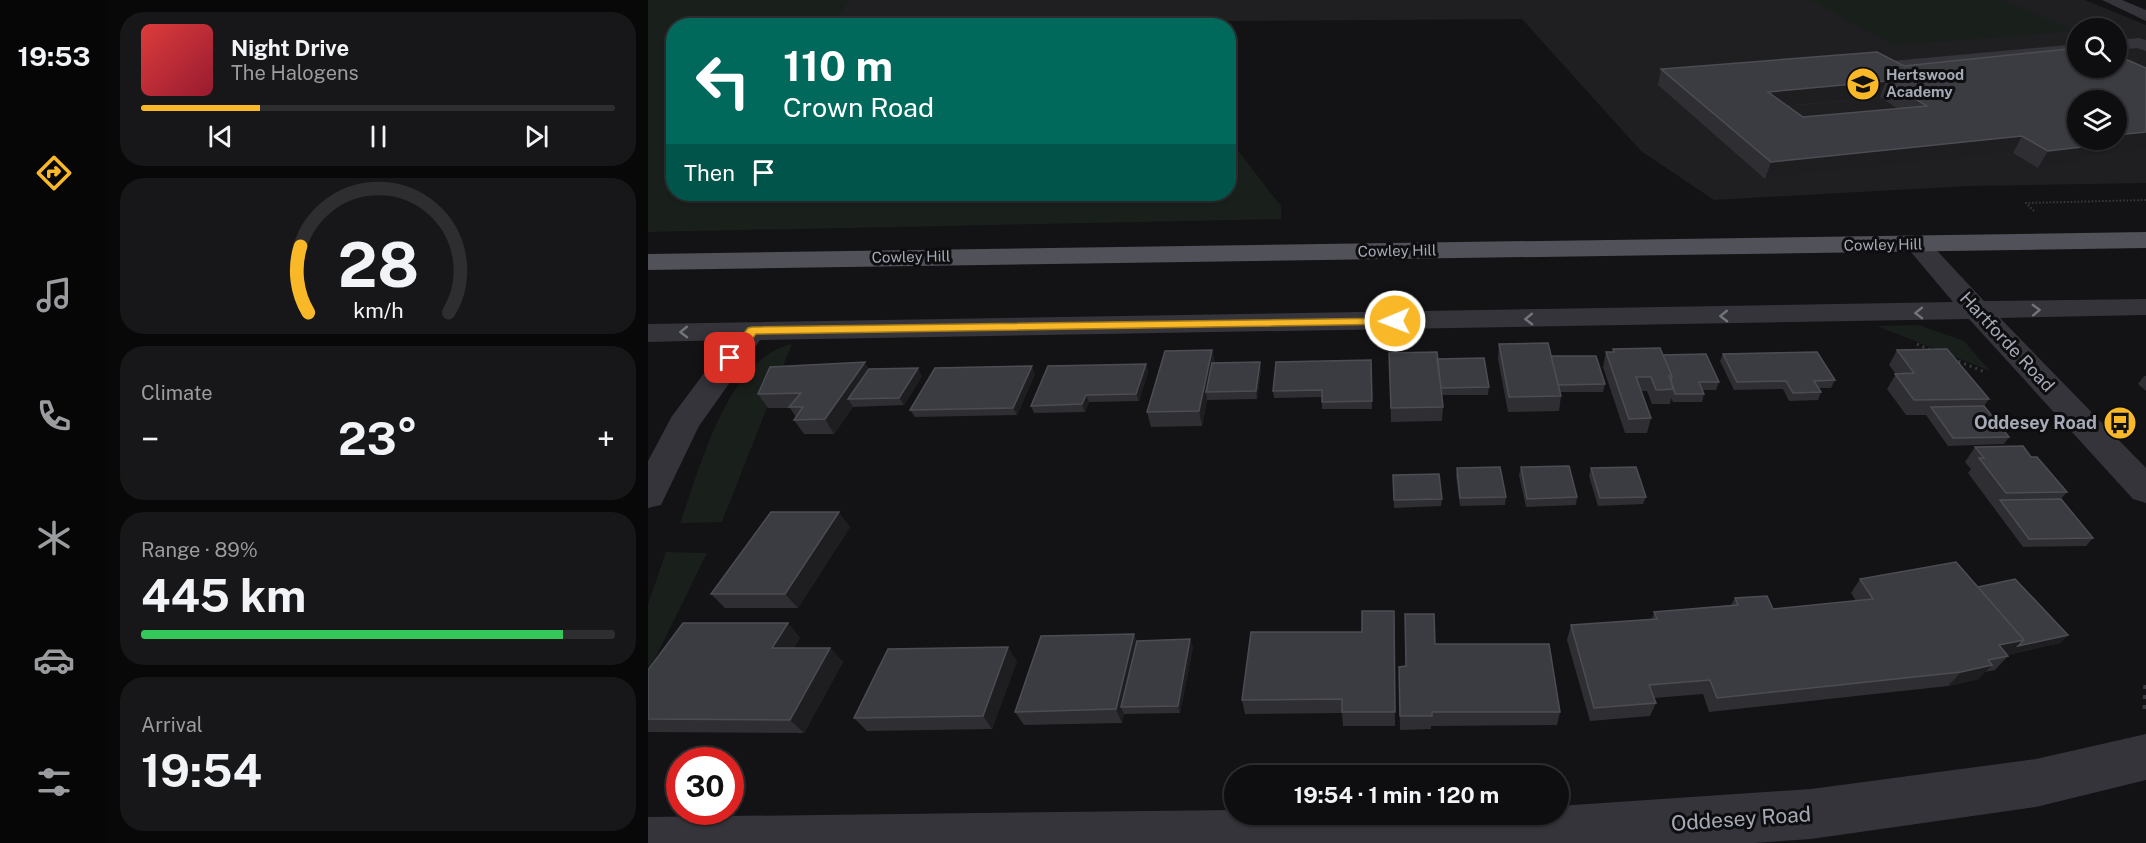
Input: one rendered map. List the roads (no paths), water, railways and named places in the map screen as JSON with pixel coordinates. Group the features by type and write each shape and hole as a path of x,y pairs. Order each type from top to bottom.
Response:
{"main road":[{"name":"Cowley Hill","path":"648,262 2146,240"}],"street":[{"path":"2109,0 2146,16"},
{"path":"2127,44 2139,43 2146,46"},
{"path":"1881,67 2067,50"},
{"name":"Hartforde Road","path":"1918,245 2146,490"},
{"path":"648,333 1978,312 2146,307"},
{"path":"648,495 684,424 718,374 752,331"},
{"name":"Oddesey Road","path":"648,842 1195,839 1554,832 1811,814 2036,783 2146,757"}],"place":[{"name":"Hertswood Academy","path":"1863,84"},
{"name":"Oddesey Road","path":"2120,423"}]}
